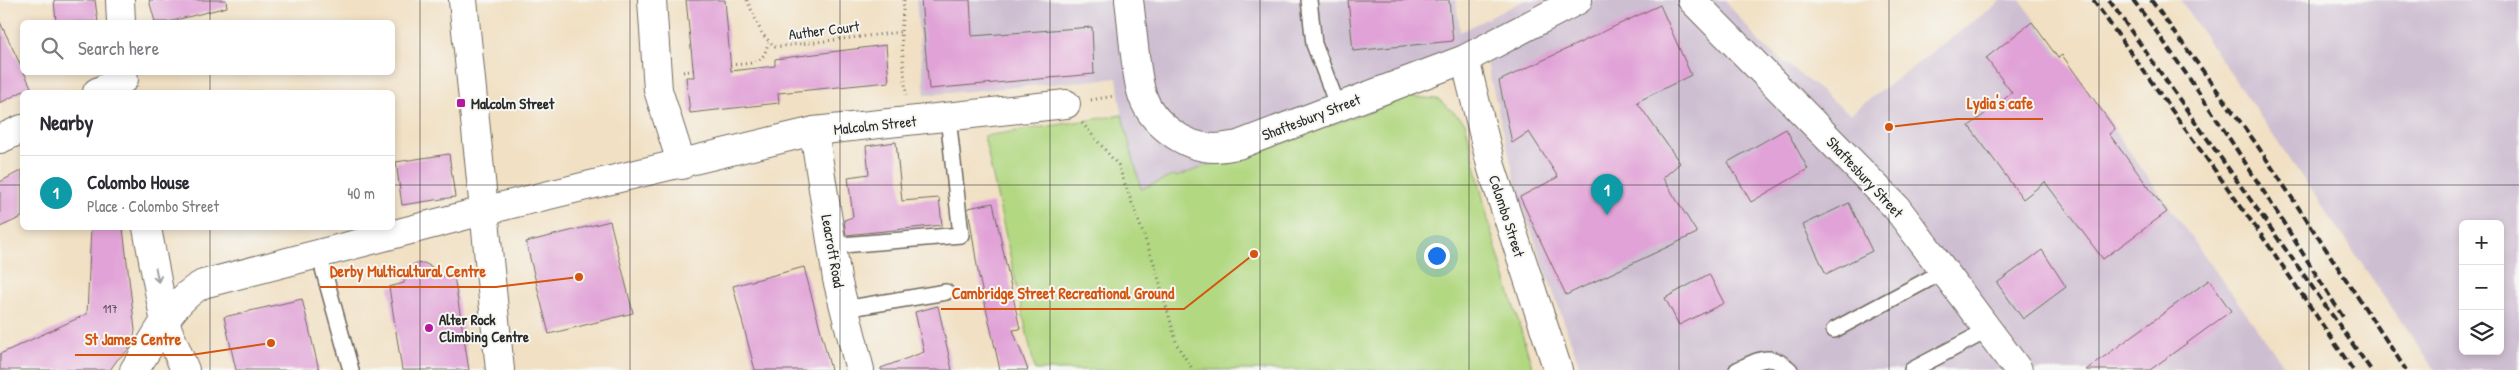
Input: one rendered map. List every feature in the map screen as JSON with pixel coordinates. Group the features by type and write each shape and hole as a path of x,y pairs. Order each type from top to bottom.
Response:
{"street":[{"path":"120,0 121,20"},
{"path":"463,0 500,370"},
{"path":"652,0 658,90 682,165"},
{"name":"Shaftesbury Street","path":"1129,0 1141,92 1160,124 1178,137 1215,148 1238,145 1465,59 1578,0"},
{"name":"Shaftesbury Street","path":"1692,0 1896,208 2018,370"},
{"name":"Colombo Street","path":"1465,59 1492,170 1558,370"},
{"path":"102,90 125,81"},
{"name":"Malcolm Street","path":"134,370 178,303 191,290 203,284 483,211 814,132 1066,104"},
{"path":"0,140 20,129"},
{"name":"Leacroft Road","path":"814,132 844,309 860,370"},
{"path":"147,230 165,323 185,370"}],"lane":[{"path":"1309,0 1314,44 1338,107"},
{"path":"832,246 962,235 948,116"},
{"path":"319,254 351,370"},
{"path":"1834,330 1944,271"},
{"path":"844,309 946,292"},
{"path":"1912,370 1988,330"},
{"path":"1737,370 1763,357 1782,362 1790,370"}],"path":[{"name":"Auther Court","path":"747,0 762,34 775,47 902,32"},
{"path":"904,0 902,32 908,121"},
{"path":"730,65 758,62 766,54 768,42"},
{"path":"1066,104 1141,92"},
{"path":"1066,104 1118,165 1154,266 1177,345 1193,370"}],"shaded area":[{"path":"916,0 1456,0 1460,32 1525,0 1725,0 1761,44 1850,114 2002,0 2020,0 2287,370 1581,370 1519,196 1486,60 1141,190 1122,115 1117,78 925,95"},
{"path":"2180,0 2519,0 2519,370 2435,370"}],"green space":[{"path":"1411,97 1438,99 1465,122 1490,228 1533,370 1035,370 984,136 1122,115 1141,189 1175,175 1176,177 1230,157 1231,159"}],"building":[{"path":"54,0 95,0 98,20 56,20"},
{"path":"149,0 226,0 227,7 176,20 154,20"},
{"path":"686,0 725,0 731,71 775,66 775,59 886,45 889,82 778,93 779,103 690,113 686,77 694,77"},
{"path":"921,0 970,0 972,36 1092,27 1094,74 929,89"},
{"path":"1348,0 1449,0 1453,41 1353,51"},
{"path":"1660,5 1691,75 1637,102 1680,163 1663,178 1697,233 1566,295 1520,197 1558,177 1529,132 1512,143 1499,81"},
{"path":"0,22 20,64 20,75 25,75 31,87 20,90 20,93 0,103"},
{"path":"2032,22 2058,58 2062,55 2115,129 2109,134 2167,212 2103,259 2045,182 2023,199 1969,126 2012,93 1986,58"},
{"path":"1786,129 1808,169 1751,202 1728,162"},
{"path":"896,142 902,201 939,198 942,225 846,235 844,220 853,217 848,177 869,174 866,146"},
{"path":"449,154 455,197 402,205 396,162"},
{"path":"20,171 20,218 0,227 0,182"},
{"path":"993,203 1020,329 1013,330 1028,370 1000,370 978,272 968,208"},
{"path":"1849,203 1872,251 1826,274 1803,225"},
{"path":"610,221 633,313 549,334 526,242"},
{"path":"91,230 123,230 135,330 133,343 128,350 110,370 0,370 0,354 87,314"},
{"path":"2042,250 2066,287 2023,319 1997,283"},
{"name":"Alter Rock Climbing Centre","path":"424,263 432,267 440,276 454,276 469,370 402,370 389,287 404,283 407,271 414,264"},
{"path":"804,267 831,370 755,370 733,286"},
{"path":"1709,274 1724,303 1679,325 1665,298"},
{"path":"2209,280 2231,311 2150,370 2086,370"},
{"path":"302,299 319,370 236,370 224,317"},
{"path":"938,306 952,370 881,370 881,368 924,352 915,312"}],"railway":[{"path":"2093,0 2269,246 2353,370"},
{"path":"2109,0 2371,370"},
{"path":"2133,0 2215,116 2343,317"},
{"path":"2151,0 2255,142 2406,370"}],"place":[{"name":"Malcolm Street","path":"461,103"},
{"name":"Lydia's cafe","path":"1889,127"},
{"name":"Colombo House","path":"1607,215"},
{"name":"Cambridge Street Recreational Ground","path":"1254,254"},
{"name":"Derby Multicultural Centre","path":"579,277"},
{"name":"Alter Rock Climbing Centre","path":"429,328"},
{"name":"St James Centre","path":"271,343"}]}
